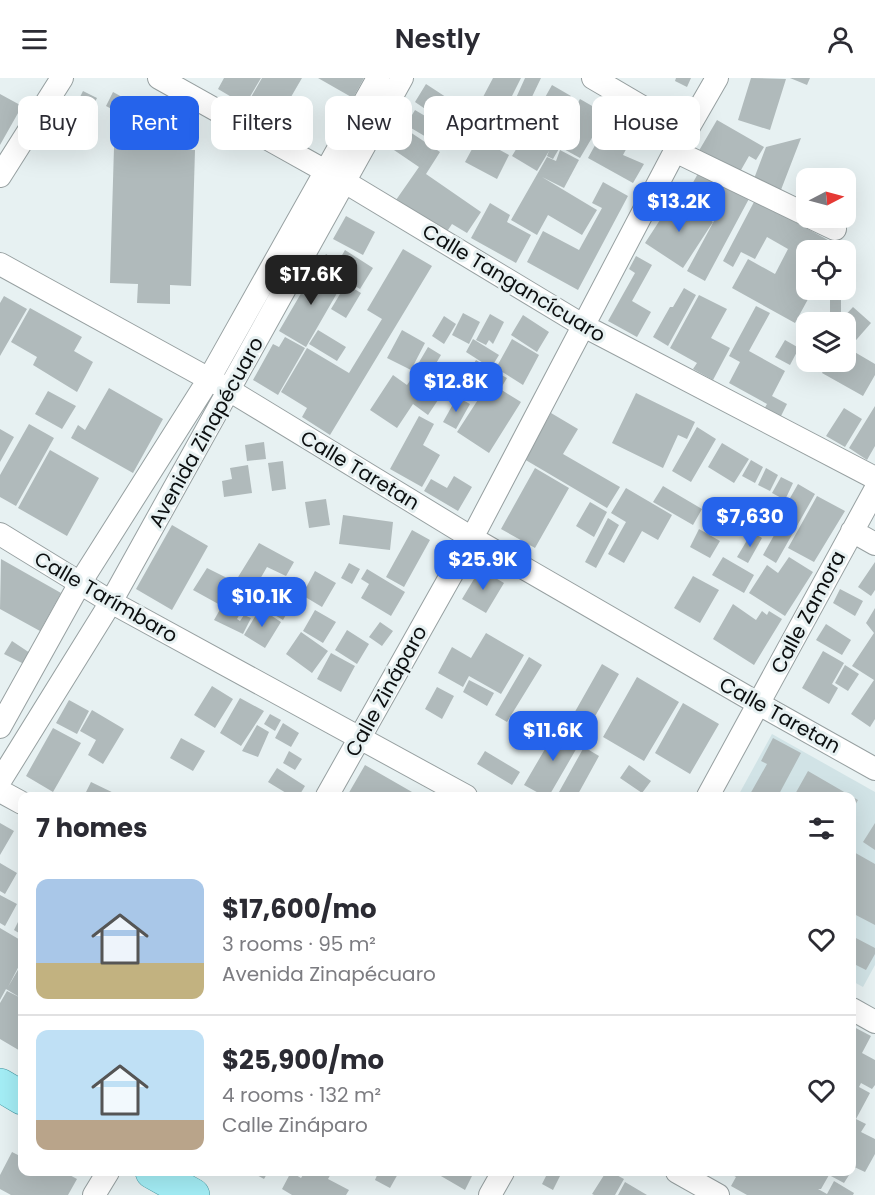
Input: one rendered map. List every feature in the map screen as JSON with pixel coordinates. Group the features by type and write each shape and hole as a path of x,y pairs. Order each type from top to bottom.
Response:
{"main road":[{"path":"0,1085 18,1096"},
{"path":"159,1176 193,1195"}],"street":[{"path":"0,176 62,78"},
{"name":"Calle Tangancícuaro","path":"159,78 335,176 584,326 875,478"},
{"name":"Avenida Zinapécuaro","path":"0,781 111,602 229,390 335,176 378,78"},
{"name":"Avenida Zinapécuaro","path":"0,728 80,583 335,176 402,78"},
{"path":"593,78 618,96"},
{"name":"Calle Zináparo","path":"700,107 717,78"},
{"name":"Calle Zináparo","path":"329,792 472,538 675,150"},
{"path":"695,150 796,209"},
{"name":"Calle Taretan","path":"0,264 229,390 472,538 875,769"},
{"name":"Calle Zamora","path":"710,792 875,490"},
{"path":"852,531 875,544"},
{"name":"Calle Tarímbaro","path":"0,534 111,602 459,792"},
{"path":"0,791 18,801"},
{"path":"856,1011 875,1022"},
{"path":"94,1195 106,1176"},
{"path":"490,1195 501,1176"},
{"path":"684,1176 718,1195"}],"shaded area":[{"path":"772,734 875,792 875,965 863,987 856,983 856,792 740,792"}],"building":[{"path":"224,78 261,78 250,96 230,96 218,89"},
{"path":"262,78 302,78 292,96 252,96"},
{"path":"318,78 364,78 354,96 350,96"},
{"path":"493,78 521,78 512,96 484,96"},
{"path":"525,78 541,78 532,96 517,96"},
{"path":"676,78 691,78 687,87 675,81"},
{"path":"751,78 786,79 770,130 738,120"},
{"path":"790,78 810,78 807,85"},
{"path":"426,84 444,96 424,96 424,108 415,102"},
{"path":"552,85 571,96 546,96"},
{"path":"83,91 93,96 80,96"},
{"path":"0,94 18,104 18,113 0,145"},
{"path":"580,99 592,106 592,138 580,158 565,150 580,150"},
{"path":"415,110 424,115 424,136 412,129 412,115"},
{"path":"717,120 764,147 756,160 749,156 737,177 697,154"},
{"path":"412,133 424,141 424,150 440,152 426,174 481,212 467,233 452,224 446,233 396,200 419,167 394,150 412,150"},
{"path":"801,138 779,195 752,184 766,147"},
{"path":"114,150 195,150 191,286 170,285 170,304 137,303 138,284 110,283"},
{"path":"472,150 500,150 509,155 497,179 465,162"},
{"path":"516,150 558,150 553,159 547,156 549,151 537,171 512,156"},
{"path":"560,150 579,160 564,188 542,177 597,210 582,235 548,215 537,235 511,220 547,157 556,161"},
{"path":"592,150 626,150 623,155 644,164 633,183 588,158"},
{"path":"701,168 751,195 705,281 687,271 715,219 704,213 711,200 690,188"},
{"path":"603,182 628,196 578,290 527,262 543,231 579,250 602,208 592,203"},
{"path":"673,200 682,206 684,203 713,222 683,268 645,243"},
{"path":"755,200 796,222 796,228 806,228 828,240 796,240 796,300 808,300 801,312 796,312 795,323 732,288 748,259 775,274 788,249 767,237 755,259 741,252 733,267 723,261"},
{"path":"490,203 510,215 507,222 531,235 516,263 471,238"},
{"path":"346,216 375,232 363,255 333,239"},
{"path":"403,249 432,266 330,435 302,417 307,408 281,392 307,348 349,373 382,319 367,310"},
{"path":"345,250 373,268 360,289 320,264 326,254 338,262"},
{"path":"636,256 652,265 632,301 651,312 637,337 608,321 635,273 629,269"},
{"path":"317,266 344,281 306,347 279,331"},
{"path":"346,284 361,293 346,318 331,309"},
{"path":"684,288 696,295 668,346 653,337"},
{"path":"699,295 727,309 711,338 730,348 713,380 693,369 697,363 670,348"},
{"path":"4,296 27,309 0,356 0,303"},
{"path":"830,300 841,300 841,312 830,312"},
{"path":"756,306 770,313 749,351 785,371 772,396 787,404 779,420 763,411 767,404 729,383 740,362 729,356"},
{"path":"853,307 871,323 856,340 856,312 848,312"},
{"path":"30,308 82,337 74,351 93,362 77,392 33,365 37,357 11,342"},
{"path":"463,313 480,322 469,344 452,335"},
{"path":"490,314 504,322 493,344 489,340 486,345 476,340"},
{"path":"523,315 549,332 537,352 511,335"},
{"path":"444,316 456,324 444,344 432,336"},
{"path":"318,330 346,347 337,361 309,344"},
{"path":"402,330 425,343 411,370 387,358"},
{"path":"285,337 305,348 278,395 253,380 273,344 279,347"},
{"path":"473,339 499,355 491,368 466,352"},
{"path":"512,339 539,355 523,385 496,368"},
{"path":"785,340 796,346 796,354 790,365 775,357"},
{"path":"428,347 441,355 428,377 415,369"},
{"path":"856,353 875,364 875,375 863,396 822,373 856,372"},
{"path":"476,360 490,369 471,401 446,386 459,365 469,371"},
{"path":"494,371 507,378 501,388 489,380"},
{"path":"416,372 444,391 428,415 413,404 397,428 370,410 393,375 407,385"},
{"path":"109,388 163,419 133,473 71,438 78,425 85,430"},
{"path":"500,389 521,402 489,453 457,432 483,392 494,399"},
{"path":"48,391 76,406 62,429 35,414"},
{"path":"636,393 695,422 687,439 678,435 663,468 612,443"},
{"path":"457,397 470,404 456,429 443,422"},
{"path":"875,406 875,446 867,460 849,448"},
{"path":"844,408 862,419 845,447 826,436"},
{"path":"551,413 578,429 563,454 620,487 607,508 524,459"},
{"path":"419,416 434,424 423,445 440,455 422,487 390,469"},
{"path":"29,424 54,438 16,506 0,497 0,475"},
{"path":"697,427 716,439 691,482 672,471"},
{"path":"0,429 14,437 0,462"},
{"path":"264,442 266,459 247,461 245,445"},
{"path":"722,443 749,459 734,483 708,467"},
{"path":"50,450 99,478 67,536 18,508"},
{"path":"751,460 763,467 755,483 742,476"},
{"path":"283,461 286,489 272,491 268,463"},
{"path":"248,465 252,493 224,497 222,481 232,479 230,468"},
{"path":"535,468 569,488 535,548 501,529"},
{"path":"766,468 778,475 770,491 758,485"},
{"path":"454,476 472,487 458,511 424,491 431,479 447,488"},
{"path":"781,477 793,483 785,500 772,493"},
{"path":"798,484 815,494 776,563 763,555 782,521 787,523 795,509 786,505"},
{"path":"663,486 702,509 693,525 653,502"},
{"path":"626,488 672,515 658,540 642,531 624,563 608,554 626,522 611,513"},
{"path":"817,496 845,511 814,562 788,548"},
{"path":"326,499 330,525 309,528 305,502"},
{"path":"590,502 607,512 594,537 576,526"},
{"path":"343,515 393,522 390,550 339,544"},
{"path":"608,518 619,525 596,568 585,562"},
{"path":"172,525 208,546 172,610 136,589"},
{"path":"699,529 720,541 710,558 690,547"},
{"path":"412,530 430,540 404,587 386,577"},
{"path":"752,532 762,538 748,563 737,557"},
{"path":"259,543 294,562 286,576 267,567 237,619 240,621 244,615 251,618 243,634 214,620 222,606 193,590 207,568 235,582"},
{"path":"723,557 754,575 744,593 712,575"},
{"path":"789,557 813,572 785,616 749,593 767,565 778,573"},
{"path":"1,559 61,593 40,631 0,609"},
{"path":"875,562 875,590 871,596 858,587"},
{"path":"349,563 360,569 352,584 341,578"},
{"path":"367,569 405,592 391,616 361,598 369,584 361,579"},
{"path":"480,569 504,583 486,613 462,599"},
{"path":"315,571 336,583 322,607 302,595"},
{"path":"693,576 719,590 700,623 674,608"},
{"path":"283,583 299,592 283,620 268,611"},
{"path":"840,589 863,601 855,616 833,603"},
{"path":"733,604 756,620 762,611 767,615 769,611 782,619 754,665 713,639"},
{"path":"260,608 281,622 265,648 244,635"},
{"path":"875,608 875,719 870,727 851,714 874,680 852,666 874,633 866,623"},
{"path":"315,610 336,622 323,643 303,631"},
{"path":"380,622 393,631 382,646 369,637"},
{"path":"826,624 851,640 842,655 816,640"},
{"path":"347,630 369,644 357,664 335,650"},
{"path":"301,632 328,651 312,673 286,654"},
{"path":"486,633 524,655 501,694 469,676 463,687 438,673 452,647 471,658"},
{"path":"12,641 30,653 24,664 4,654"},
{"path":"823,651 844,663 832,684 838,688 829,704 802,688"},
{"path":"331,653 355,666 341,692 317,679"},
{"path":"529,657 542,665 507,722 495,715"},
{"path":"602,664 619,674 585,734 568,724"},
{"path":"845,665 859,674 848,691 835,683"},
{"path":"637,677 679,702 644,761 603,737"},
{"path":"469,680 494,693 487,706 463,692"},
{"path":"212,686 233,699 215,728 194,715"},
{"path":"437,687 454,696 442,719 425,709"},
{"path":"240,698 264,711 241,746 220,733"},
{"path":"69,700 89,711 77,734 56,723"},
{"path":"683,703 719,724 690,774 655,753"},
{"path":"92,710 124,729 103,764 88,755 96,740 80,731"},
{"path":"270,714 281,720 275,731 264,724"},
{"path":"283,723 299,733 291,747 275,738"},
{"path":"257,725 269,732 258,757 242,751"},
{"path":"559,725 582,739 551,792 537,792 524,785"},
{"path":"53,728 81,743 53,792 26,776"},
{"path":"181,738 205,751 193,771 170,758"},
{"path":"773,738 801,753 780,792 751,792 767,764 761,761"},
{"path":"584,747 599,756 579,792 559,792"},
{"path":"289,751 302,759 295,770 283,763"},
{"path":"485,751 520,772 512,785 477,764"},
{"path":"365,765 412,792 349,792"},
{"path":"629,765 651,781 641,792 620,778"},
{"path":"277,768 305,786 301,792 284,792 268,782"},
{"path":"808,771 844,792 796,792"},
{"path":"91,782 112,792 86,792"},
{"path":"0,823 14,831 0,855"},
{"path":"875,823 875,850 863,842"},
{"path":"856,853 875,864 875,925 856,915"},
{"path":"0,863 17,873 5,894 0,891"},
{"path":"0,895 17,904 5,926 0,923"},
{"path":"0,928 18,939 18,968 8,987 18,970 18,996 6,989 0,1000"},
{"path":"856,938 875,948 875,954 866,970 856,965"},
{"path":"7,991 18,996 18,1050 0,1039 0,1003"},
{"path":"856,1028 871,1036 862,1053 875,1060 875,1085 872,1089 861,1083 859,1087 870,1093 856,1119"},
{"path":"856,1119 866,1124 861,1132 875,1139 875,1154 865,1172 856,1168"},
{"path":"12,1152 18,1155 18,1176 71,1176 77,1179 68,1195 11,1195 0,1189 0,1175"},
{"path":"289,1176 301,1178 302,1176 330,1176 328,1179 349,1190 346,1195 292,1195 282,1189"},
{"path":"377,1176 397,1176 390,1188 375,1180"},
{"path":"441,1176 472,1176 465,1190"},
{"path":"546,1176 560,1176 553,1190 542,1184"},
{"path":"603,1176 618,1176 624,1179 615,1195 592,1194"},
{"path":"734,1176 828,1176 821,1189 818,1189 827,1194 834,1181 854,1193 853,1195 747,1195 731,1186 736,1177"},
{"path":"831,1176 848,1176 844,1183"},
{"path":"625,1182 647,1195 618,1195"}]}
